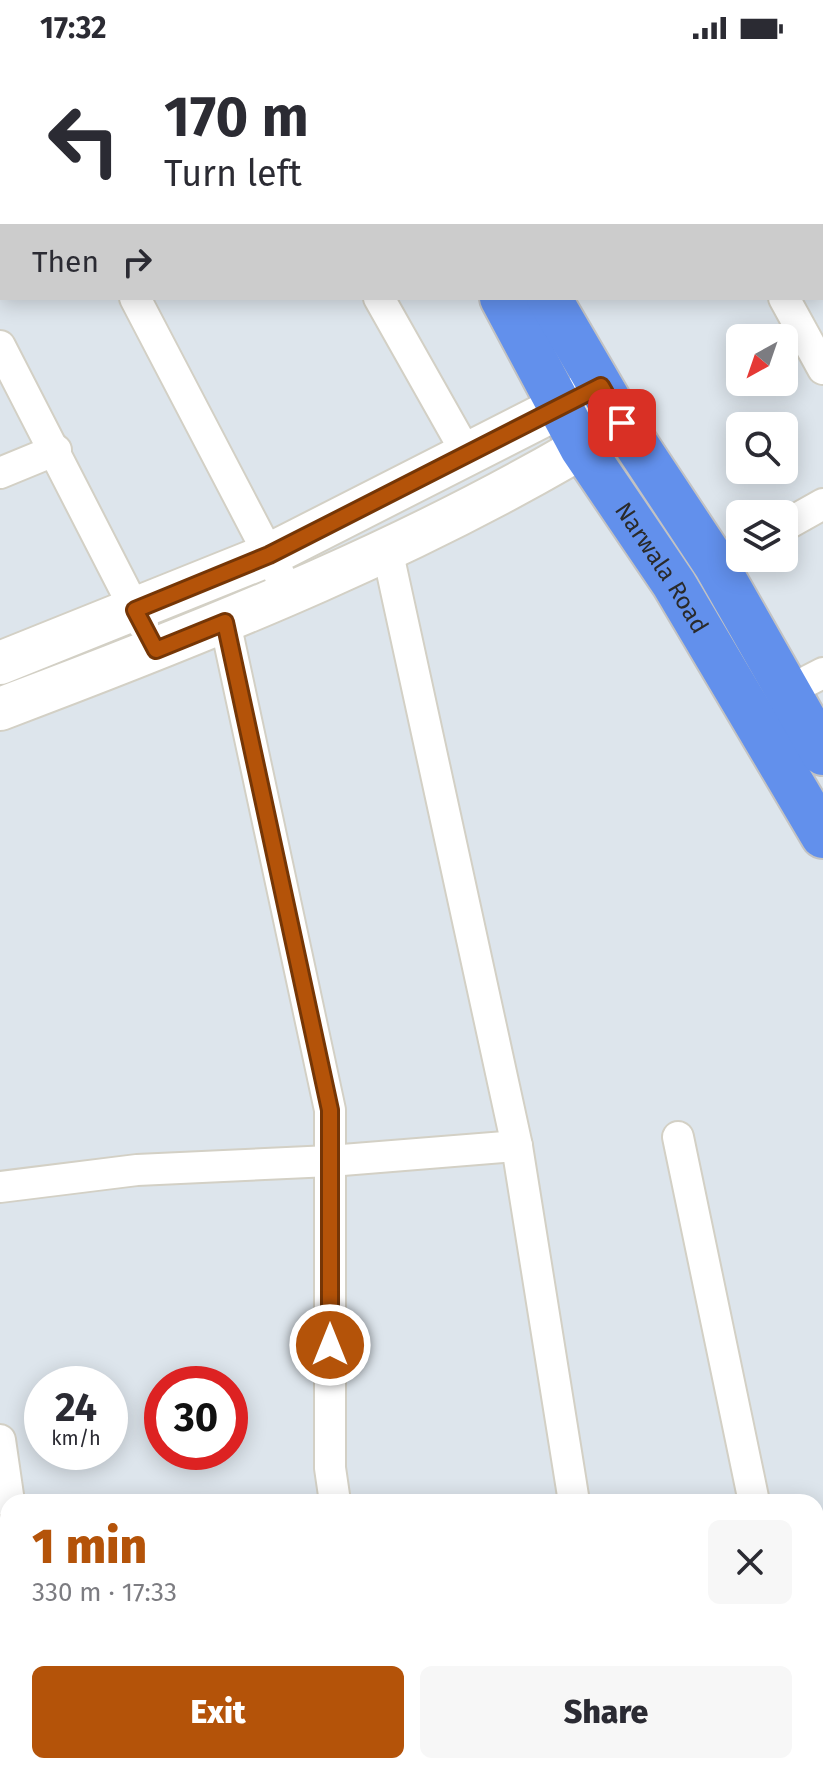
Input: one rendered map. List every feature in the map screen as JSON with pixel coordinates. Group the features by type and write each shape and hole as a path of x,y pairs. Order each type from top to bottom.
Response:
{"main road":[{"name":"Narwala Road","path":"503,300 582,448 674,584 823,836"},
{"name":"Narwala Road","path":"550,300 612,404 726,555"},
{"path":"0,709 225,622 278,573 467,454 559,406 612,404"},
{"path":"0,663 135,610 387,549 582,448 612,404"},
{"name":"Narwala Road","path":"737,572 806,682 823,753"}],"street":[{"path":"136,300 278,573"},
{"path":"380,300 467,454"},
{"path":"789,303 823,369"},
{"path":"0,346 156,650"},
{"path":"0,473 56,450"},
{"path":"798,518 823,504"},
{"path":"387,549 517,1146 573,1494"},
{"path":"225,622 330,1110 330,1468 334,1494"},
{"path":"678,1137 752,1494"},
{"path":"0,1187 137,1170 330,1161 517,1146"},
{"path":"0,1440 8,1494"}],"route":[{"path":"330,1345 330,1110 225,622 156,650 135,610 269,555 601,386 622,423"}]}
